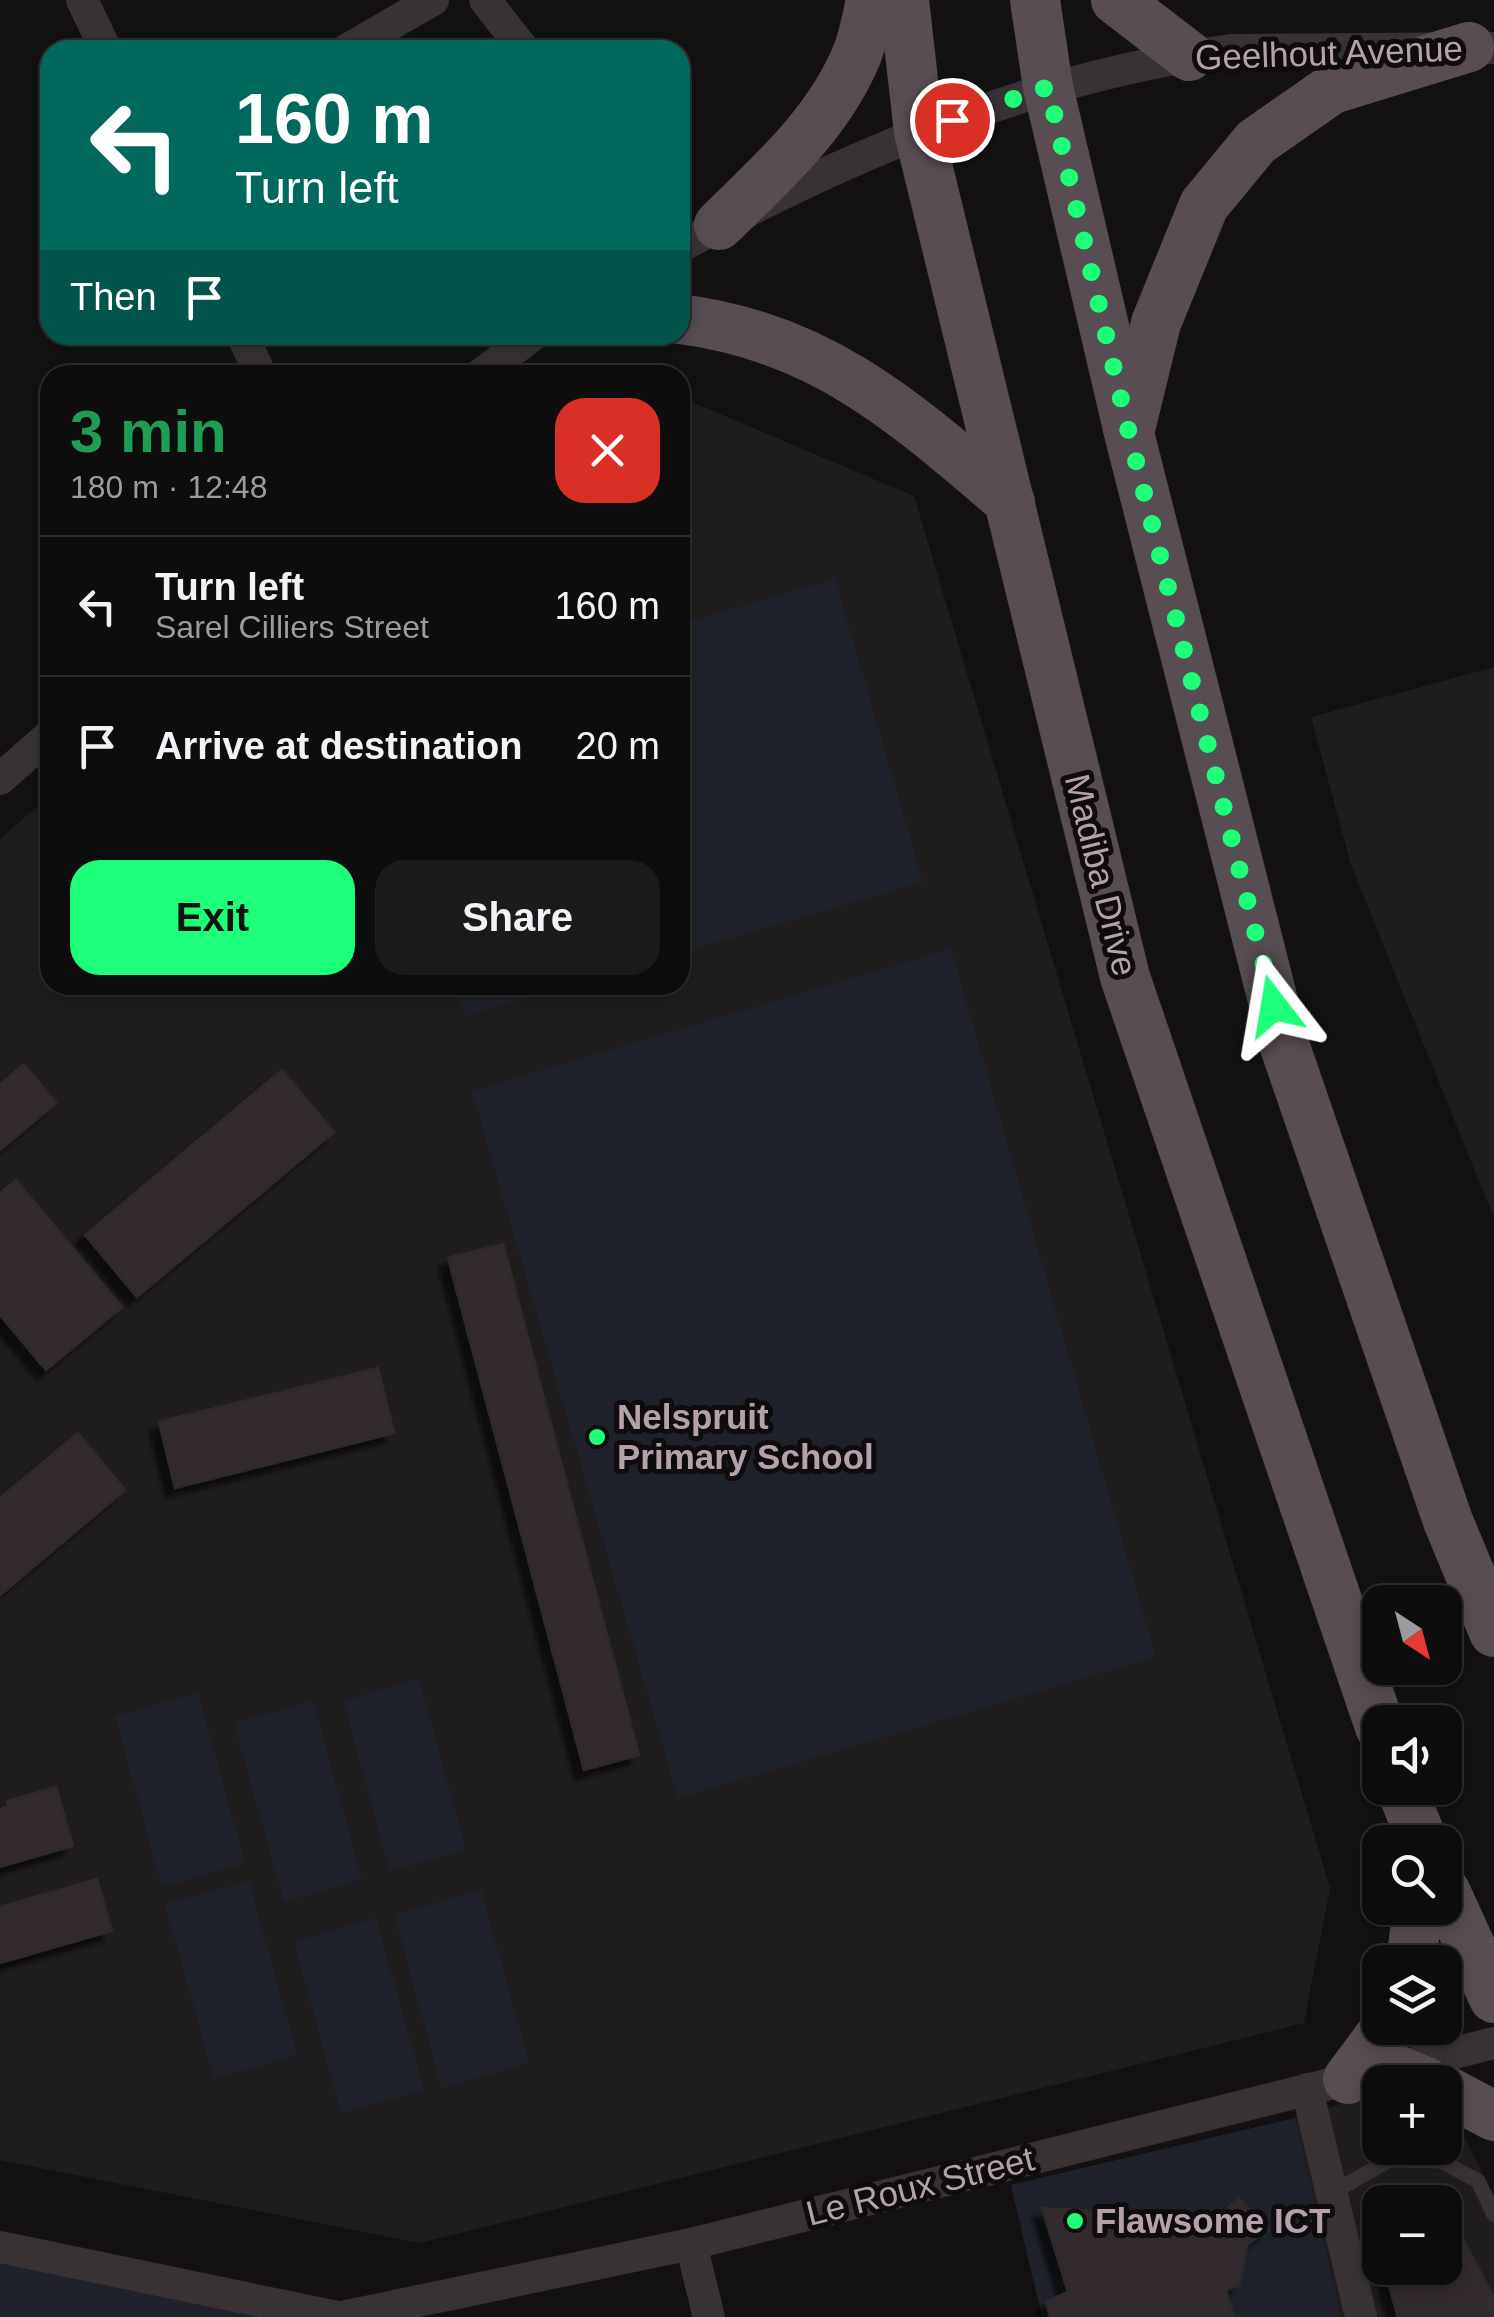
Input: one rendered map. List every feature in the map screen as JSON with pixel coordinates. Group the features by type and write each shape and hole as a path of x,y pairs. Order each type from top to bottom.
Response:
{"main road":[{"path":"700,236 793,150 832,105 858,52 871,0"},
{"name":"Madiba Drive","path":"904,0 919,132 1125,976 1373,1705"},
{"path":"1035,0 1048,87 1129,433 1284,1044 1448,1521 1494,1632"},
{"path":"1116,0 1189,56"},
{"path":"1129,433 1156,324 1204,204 1256,142 1332,89 1482,48"},
{"path":"690,320 802,350 865,386 1010,502"},
{"path":"1461,1925 1494,1998"},
{"path":"1462,2099 1494,2116"}],"street":[{"path":"82,0 101,40"},
{"path":"363,40 433,0"},
{"path":"485,0 516,40"},
{"name":"Geelhout Avenue","path":"700,236 919,132 1048,87 1231,50 1482,48"},
{"path":"493,365 520,345"},
{"path":"0,779 40,744"},
{"name":"Le Roux Street","path":"1391,2065 1494,2043"},
{"name":"Le Roux Street","path":"0,2247 340,2317 690,2244 1362,2072"},
{"path":"1361,2317 1333,2192 1362,2101"},
{"path":"690,2244 709,2317"}],"lane":[{"path":"1333,2192 1390,2160 1441,2161 1478,2181 1494,2215"}],"shaded area":[{"name":"Nelspruit Primary School","path":"690,401 914,496 1330,1888 1304,2023 419,2243 0,2160 0,839 40,804 40,995 690,995"},
{"path":"835,579 923,882 690,950 690,621"},
{"path":"1494,667 1494,1218 1351,865 1311,717"},
{"path":"951,949 1156,1657 678,1798 472,1091"},
{"path":"458,995 536,995 464,1016"},
{"path":"419,1679 466,1850 390,1871 343,1701"},
{"path":"198,1693 245,1863 162,1887 115,1716"},
{"path":"313,1701 362,1879 284,1902 234,1723"},
{"path":"249,1881 297,2055 214,2079 165,1904"},
{"path":"481,1890 529,2063 442,2088 394,1915"},
{"path":"376,1918 424,2090 341,2113 294,1942"},
{"path":"1362,2097 1362,2165 1462,2165 1462,2133 1494,2195 1494,2317 1042,2317 1011,2185 1295,2118"},
{"path":"1295,2118 1341,2317 1042,2317 1011,2185"},
{"path":"0,2247 337,2317 0,2317"}],"building":[{"path":"24,1064 56,1103 0,1150 0,1084"},
{"path":"282,1070 334,1132 137,1297 85,1235"},
{"path":"16,1180 122,1307 46,1370 0,1315 0,1193"},
{"path":"503,1244 639,1755 584,1770 448,1258"},
{"path":"378,1368 394,1433 175,1488 159,1422"},
{"path":"78,1433 125,1490 0,1595 0,1498"},
{"path":"56,1787 73,1846 0,1867 0,1809 9,1806 7,1801"},
{"path":"97,1879 112,1931 0,1963 0,1907"},
{"path":"1239,2198 1268,2229 1247,2245 1239,2285 1226,2290 1234,2317 1050,2317 1046,2302 1068,2292 1042,2208 1216,2219"},
{"path":"1462,2237 1494,2298 1494,2317 1398,2317 1389,2285 1462,2285"}],"place":[{"name":"Nelspruit Primary School","path":"597,1437"},
{"name":"Flawsome ICT","path":"1075,2221"}],"route":[{"path":"952,120 1048,87 1129,433 1274,1006"}]}
